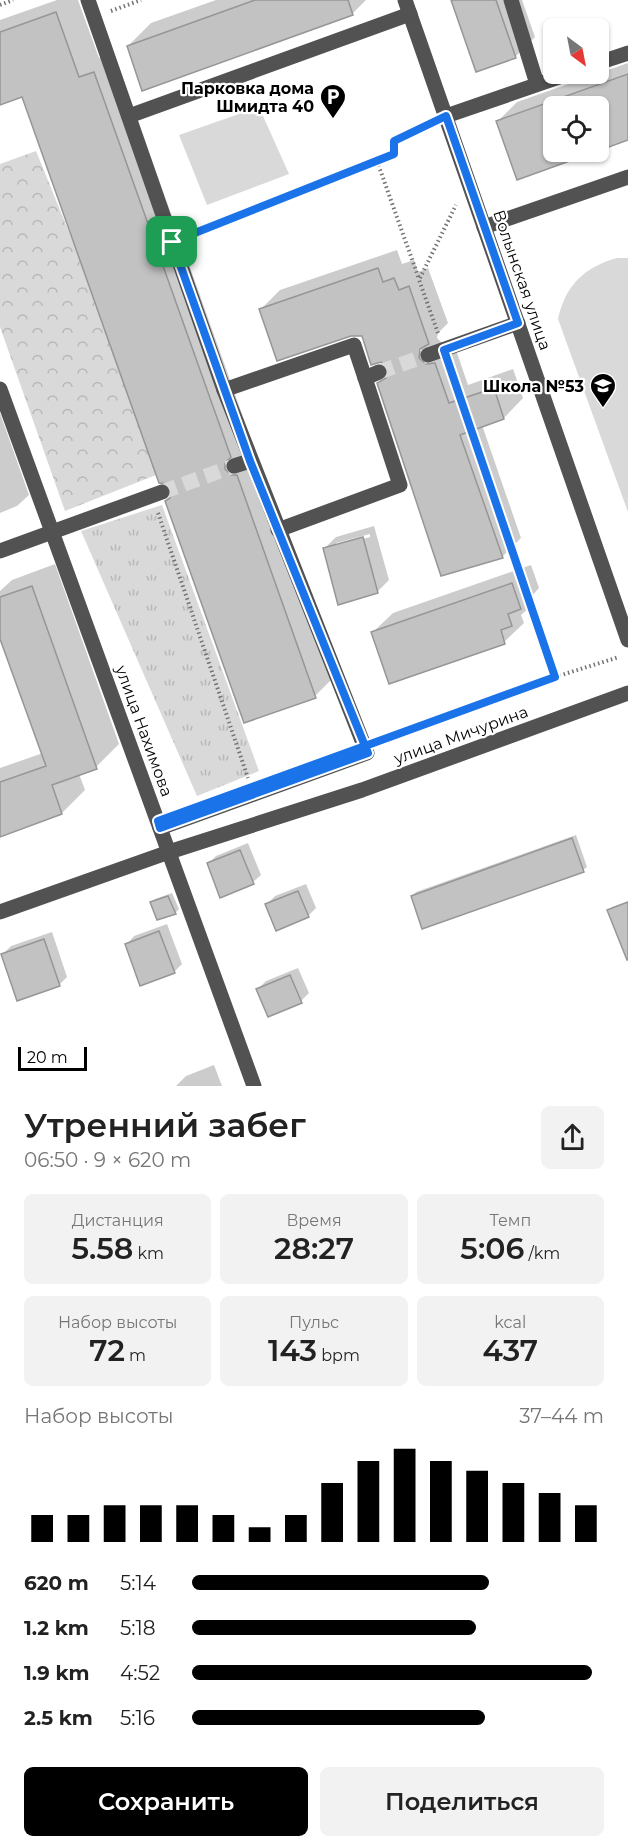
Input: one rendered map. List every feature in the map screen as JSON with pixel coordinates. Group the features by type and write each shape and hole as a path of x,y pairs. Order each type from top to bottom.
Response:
{"street":[{"path":"88,0 250,461 368,753 160,828"},
{"path":"511,0 537,84"},
{"path":"129,116 408,7"},
{"name":"Волынская улица","path":"408,7 628,640"},
{"path":"609,59 628,52"},
{"path":"446,116 543,82"},
{"path":"484,227 628,177"},
{"path":"428,355 518,323"},
{"path":"224,390 354,345 372,375 400,485 278,530"},
{"name":"улица Нахимова","path":"0,389 254,1086"},
{"path":"234,466 250,461"},
{"path":"0,550 157,494"},
{"name":"улица Мичурина","path":"0,912 169,852 362,790 628,693"}],"path":[{"path":"0,5 13,0"},
{"path":"94,17 141,0"},
{"path":"172,242 394,154 394,141 446,116"},
{"path":"377,161 555,677"},
{"path":"419,280 468,180"},
{"path":"157,494 251,788"},
{"path":"365,746 555,677 628,654"}],"green space":[{"path":"259,107 289,174 207,205 179,135"},
{"path":"36,151 166,471 65,511 0,327 0,164"},
{"name":"Школа №53","path":"617,258 628,258 628,512 558,319 566,297 578,280 595,267"},
{"path":"162,505 259,771 197,796 81,531"}],"building":[{"path":"255,0 348,0 353,15 142,91 127,46"},
{"path":"451,0 496,0 516,58 476,72"},
{"path":"56,12 79,77 94,72 231,457 225,463 225,469 231,475 237,475 316,698 244,723 165,501 170,498 171,489 168,484 159,483 22,97 0,105 0,32"},
{"path":"628,74 628,140 609,147 609,96 566,96 600,84 609,84 609,81"},
{"path":"543,104 543,162 567,162 517,180 496,121"},
{"path":"378,268 383,282 394,278 399,290 409,286 429,344 420,349 419,358 426,364 435,363 449,403 494,388 504,419 460,435 503,558 441,576 377,383 386,378 388,369 381,362 371,365 362,336 351,336 277,361 259,309"},
{"path":"363,537 378,593 338,605 323,548"},
{"path":"512,583 521,609 508,614 512,626 501,630 505,644 389,684 371,632"},
{"path":"32,586 97,769 52,785 62,814 0,837 0,782 46,766 0,639 0,597"},
{"path":"572,838 584,872 422,929 411,896"},
{"path":"240,850 254,884 220,898 207,863"},
{"path":"298,891 309,917 276,931 265,904"},
{"path":"168,896 176,914 157,920 150,902"},
{"path":"628,902 628,960 627,960 607,910"},
{"path":"159,931 175,973 140,986 125,944"},
{"path":"44,939 60,986 17,1001 1,954"},
{"path":"290,975 302,1003 268,1017 256,989"}],"tunnel":[{"path":"379,372 428,355"},
{"path":"162,492 234,466"}],"place":[{"name":"Парковка дома Шмидта 40","path":"333,120"},
{"name":"Школа №53","path":"603,409"}],"route":[{"path":"172,242 250,461 365,746 158,821 160,828 368,753 365,746 555,677 444,350 518,323 446,116 394,141 394,154 172,242"}]}
